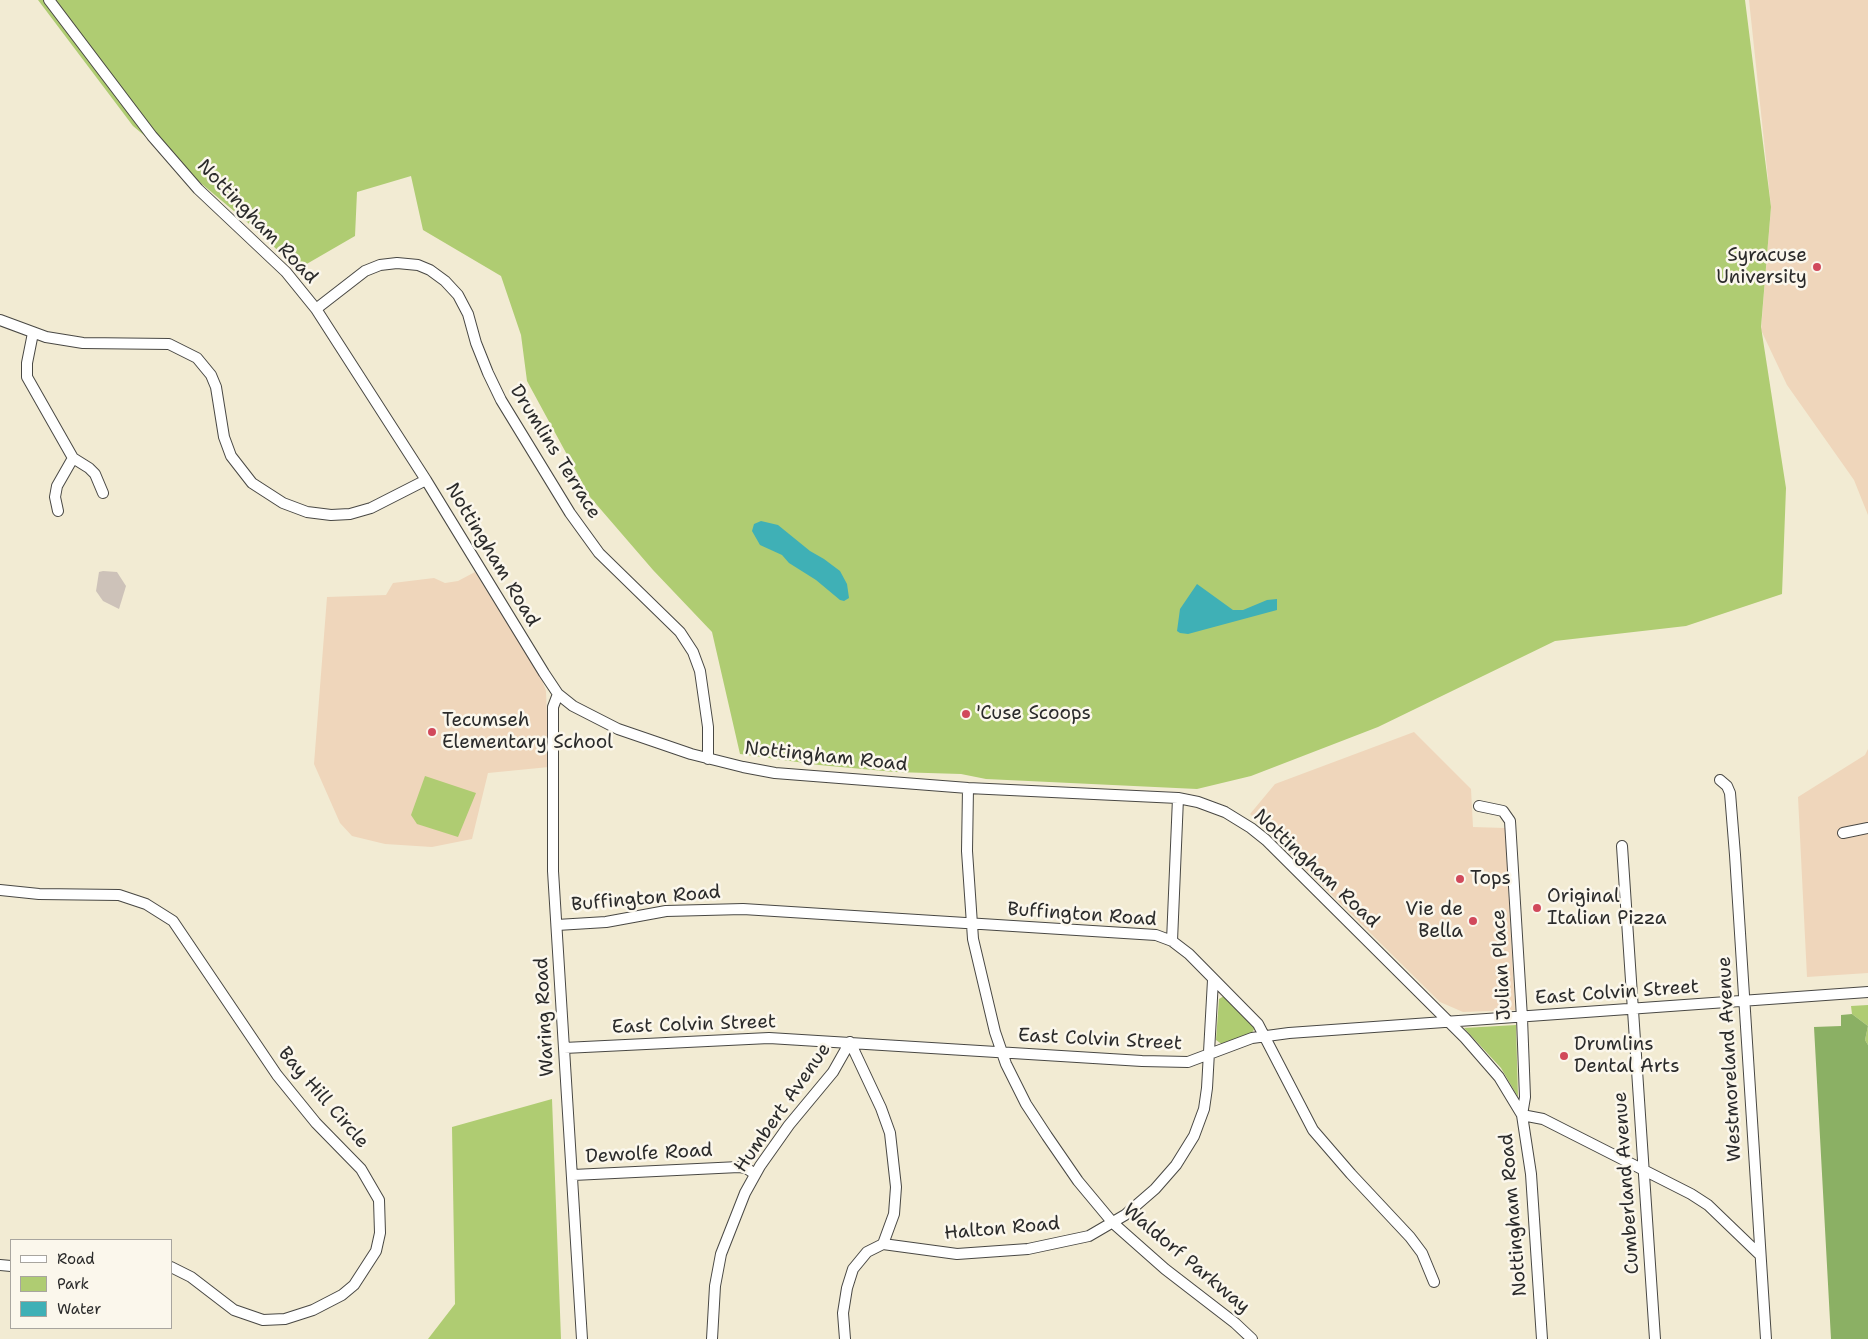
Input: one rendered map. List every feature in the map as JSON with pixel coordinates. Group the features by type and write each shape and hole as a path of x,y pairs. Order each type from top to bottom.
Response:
{"street":[{"name":"Nottingham Road","path":"49,0 152,136 198,189 286,272 316,309 426,480 558,694 589,716 618,729 708,759 775,773 968,788 1178,798 1198,802 1226,812 1251,828 1465,1038 1499,1077 1522,1114 1531,1174 1542,1339"},
{"name":"Drumlins Terrace","path":"316,309 347,284 380,265 397,263 418,265 445,281 458,295 468,314 479,350 501,400 570,512 599,553 680,632 693,652 700,671 707,718 708,759"},
{"path":"0,320 33,333 83,343 169,344 197,358 211,375 216,387 224,437 231,456 252,483 283,503 307,512 331,515 350,514 372,508 426,480"},
{"path":"33,333 27,363 27,377 73,458 95,474 103,493"},
{"path":"58,511 55,497 57,486 73,458"},
{"name":"Waring Road","path":"558,694 553,707 553,871 582,1339"},
{"name":"Westmoreland Avenue","path":"1720,780 1727,786 1730,793 1766,1339"},
{"name":"Waldorf Parkway","path":"968,788 967,851 971,923 1001,1053 1026,1104 1078,1181 1113,1223 1165,1269 1235,1323 1252,1339"},
{"path":"1172,941 1178,798"},
{"name":"Julian Place","path":"1479,806 1502,811 1510,821 1522,1018 1525,1096 1522,1114"},
{"path":"1843,833 1868,828"},
{"name":"Cumberland Avenue","path":"1622,846 1655,1339"},
{"name":"Bay Hill Circle","path":"0,890 39,894 119,895 146,904 173,921 184,934 277,1075 316,1123 361,1169 379,1200 381,1212 378,1242 368,1265 358,1279 342,1295 312,1310 294,1316 275,1320 254,1318 234,1310 191,1277 172,1268"},
{"name":"Buffington Road","path":"556,925 606,922 666,911 743,909 1156,935 1172,941 1189,954 1258,1024 1266,1036 1285,1078 1313,1130 1351,1174 1410,1236 1422,1253 1434,1282"},
{"name":"Halton Road","path":"883,1244 957,1254 1028,1249 1089,1236 1113,1223 1155,1189 1176,1165 1194,1136 1204,1109 1210,1055 1213,980"},
{"name":"East Colvin Street","path":"564,1048 769,1038 1001,1053 1188,1062 1252,1038 1266,1036 1868,992"},
{"path":"844,1339 843,1313 847,1288 853,1269 867,1252 883,1244 894,1214 896,1187 892,1148 881,1108 850,1042"},
{"name":"Humbert Avenue","path":"712,1339 714,1302 721,1254 726,1236 755,1174 789,1125 832,1072 850,1042"},
{"path":"1522,1114 1543,1119 1643,1170 1708,1206 1760,1255"},
{"name":"Dewolfe Road","path":"572,1175 739,1167 746,1168 755,1174"}],"shaded area":[{"name":"Syracuse University","path":"1749,0 1868,0 1868,515 1854,480 1787,385 1761,330 1771,207"},
{"path":"99,572 117,572 126,586 119,609 103,601 96,591"},
{"name":"Tecumseh Elementary School","path":"475,572 542,680 546,691 549,767 488,773 472,839 432,847 385,844 352,836 340,823 314,764 327,597 386,595 393,583 434,578 445,583 458,581"},
{"path":"1414,732 1471,789 1473,827 1505,828 1515,1010 1463,1012 1440,1002 1250,814 1275,784"},
{"path":"1868,749 1868,973 1807,977 1798,797 1865,755"}],"green space":[{"path":"38,0 1745,0 1771,207 1761,327 1786,488 1782,594 1686,626 1555,641 1378,727 1251,776 1197,789 986,779 961,774 895,772 819,765 740,754 712,632 653,570 590,497 527,381 521,335 501,276 423,230 411,176 357,192 355,236 298,269 247,222 133,126"},
{"path":"425,776 476,793 458,837 417,824 411,815"},
{"path":"1224,996 1255,1028 1251,1034 1223,1045 1216,1040 1219,999"},
{"path":"1868,1005 1868,1026 1852,1014 1851,1006"},
{"path":"1852,1014 1868,1026 1865,1040 1868,1045 1868,1339 1831,1339 1814,1027 1841,1026 1841,1015"},
{"path":"1516,1025 1518,1097 1501,1068 1464,1028"},
{"path":"1868,1026 1868,1045 1865,1040"},
{"path":"552,1099 561,1339 428,1339 455,1304 452,1127"}],"water":[{"path":"761,521 778,525 810,551 840,571 847,584 849,598 844,601 840,600 816,580 789,563 782,555 760,545 752,531 754,524"},
{"path":"1197,584 1233,610 1243,610 1267,600 1277,599 1277,610 1188,634 1180,633 1177,631 1180,609"}],"place":[{"name":"Syracuse University","path":"1817,267"},
{"name":"'Cuse Scoops","path":"966,714"},
{"name":"Tecumseh Elementary School","path":"432,732"},
{"name":"Tops","path":"1460,879"},
{"name":"Original Italian Pizza","path":"1537,908"},
{"name":"Vie de Bella","path":"1473,921"},
{"name":"Drumlins Dental Arts","path":"1564,1056"}]}
